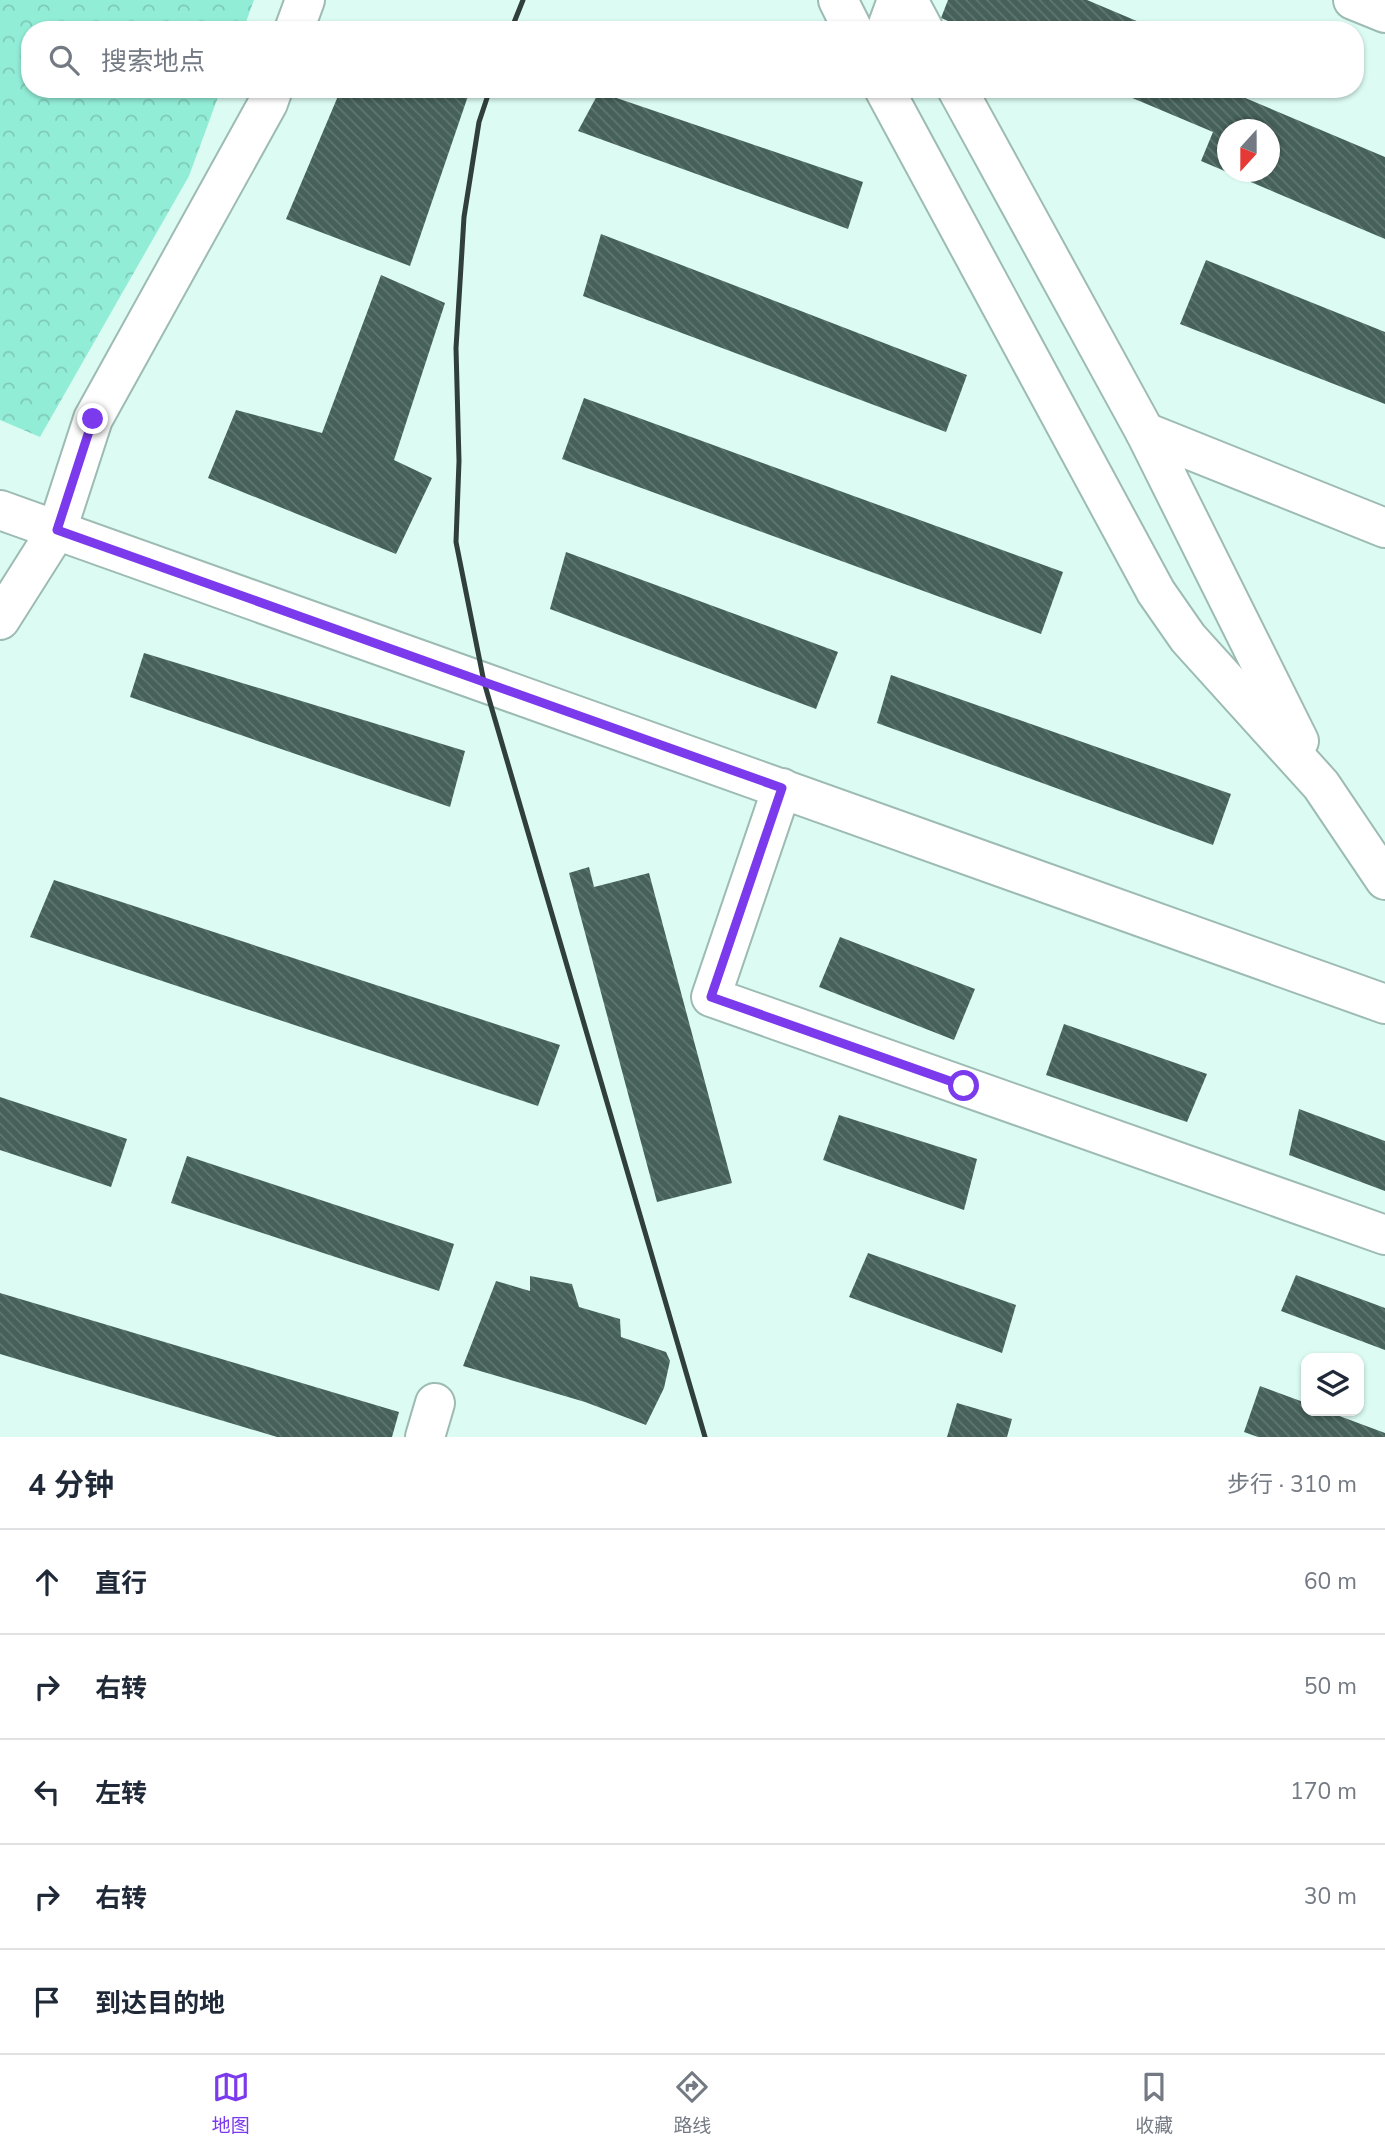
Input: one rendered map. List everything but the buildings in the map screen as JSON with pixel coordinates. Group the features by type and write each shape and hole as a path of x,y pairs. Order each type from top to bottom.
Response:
{"street":[{"path":"298,21 305,0"},
{"path":"838,0 848,21"},
{"path":"889,21 897,0"},
{"path":"908,0 919,21"},
{"path":"1353,0 1385,13"},
{"path":"0,620 57,530 93,419 270,98"},
{"path":"889,98 1156,593 1188,638 1321,785"},
{"path":"962,98 1145,432 1321,785 1385,880"},
{"path":"1145,432 1385,528"},
{"path":"0,510 1385,1004"},
{"path":"782,788 711,997 1385,1235"}],"green space":[{"path":"0,0 254,0 246,21 21,21 21,98 218,98 189,176 40,437 0,420"}],"railway":[{"path":"515,21 523,0"},
{"path":"487,98 479,122 464,217 456,348 459,461 456,542 484,682 705,1437"}],"route":[{"path":"93,419 57,530 782,788 711,997 964,1086"}]}
